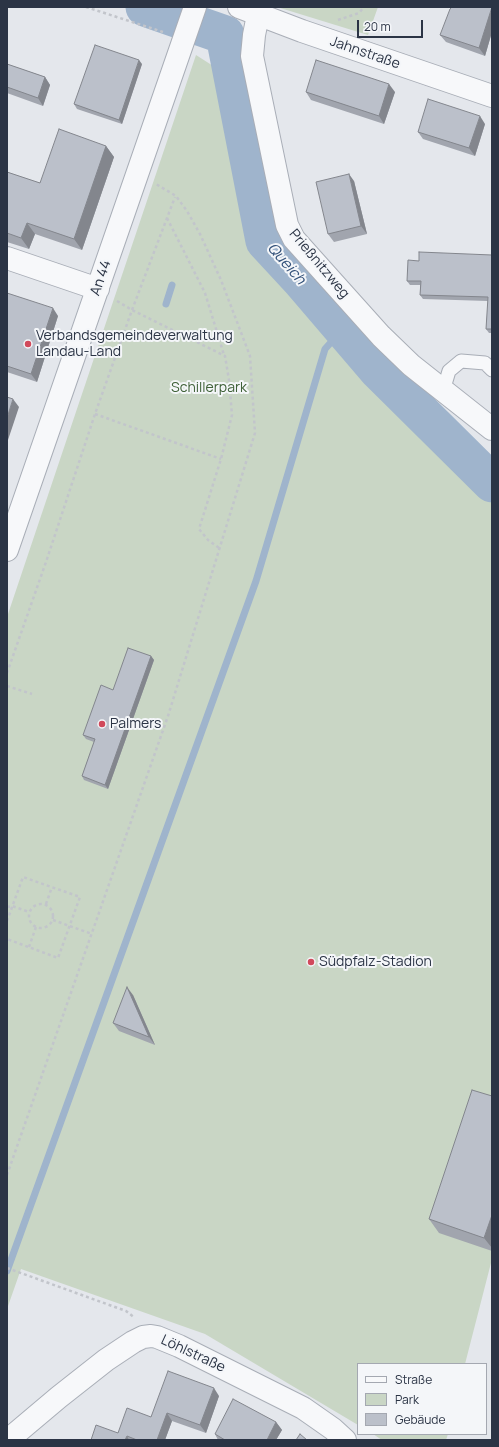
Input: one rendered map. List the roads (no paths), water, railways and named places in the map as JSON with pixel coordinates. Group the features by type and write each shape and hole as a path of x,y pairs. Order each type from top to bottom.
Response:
{"street":[{"name":"An 44","path":"7,550 195,7"},
{"name":"Jahnstraße","path":"249,11 492,96"},
{"name":"Prießnitzweg","path":"249,11 254,35 252,56 287,225 294,239 381,336 411,365 492,429"},
{"path":"7,258 98,289"},
{"name":"Löhlstraße","path":"8,1440 106,1360 143,1337 157,1337 243,1377 303,1408 333,1429 345,1440"}],"lane":[{"path":"443,391 449,371 461,361 485,363 492,370"}],"waterway":[{"name":"Queich","path":"145,7 225,35 265,241 302,281 379,371 492,483"},
{"path":"166,304 172,285"},
{"path":"7,1271 256,581 325,349 343,329"}],"place":[{"name":"Verbandsgemeindeverwaltung Landau-Land","path":"28,344"},
{"name":"Palmers","path":"102,724"},
{"name":"Südpfalz-Stadion","path":"311,962"}],"park label":[{"name":"Schillerpark","path":"209,388"}]}
